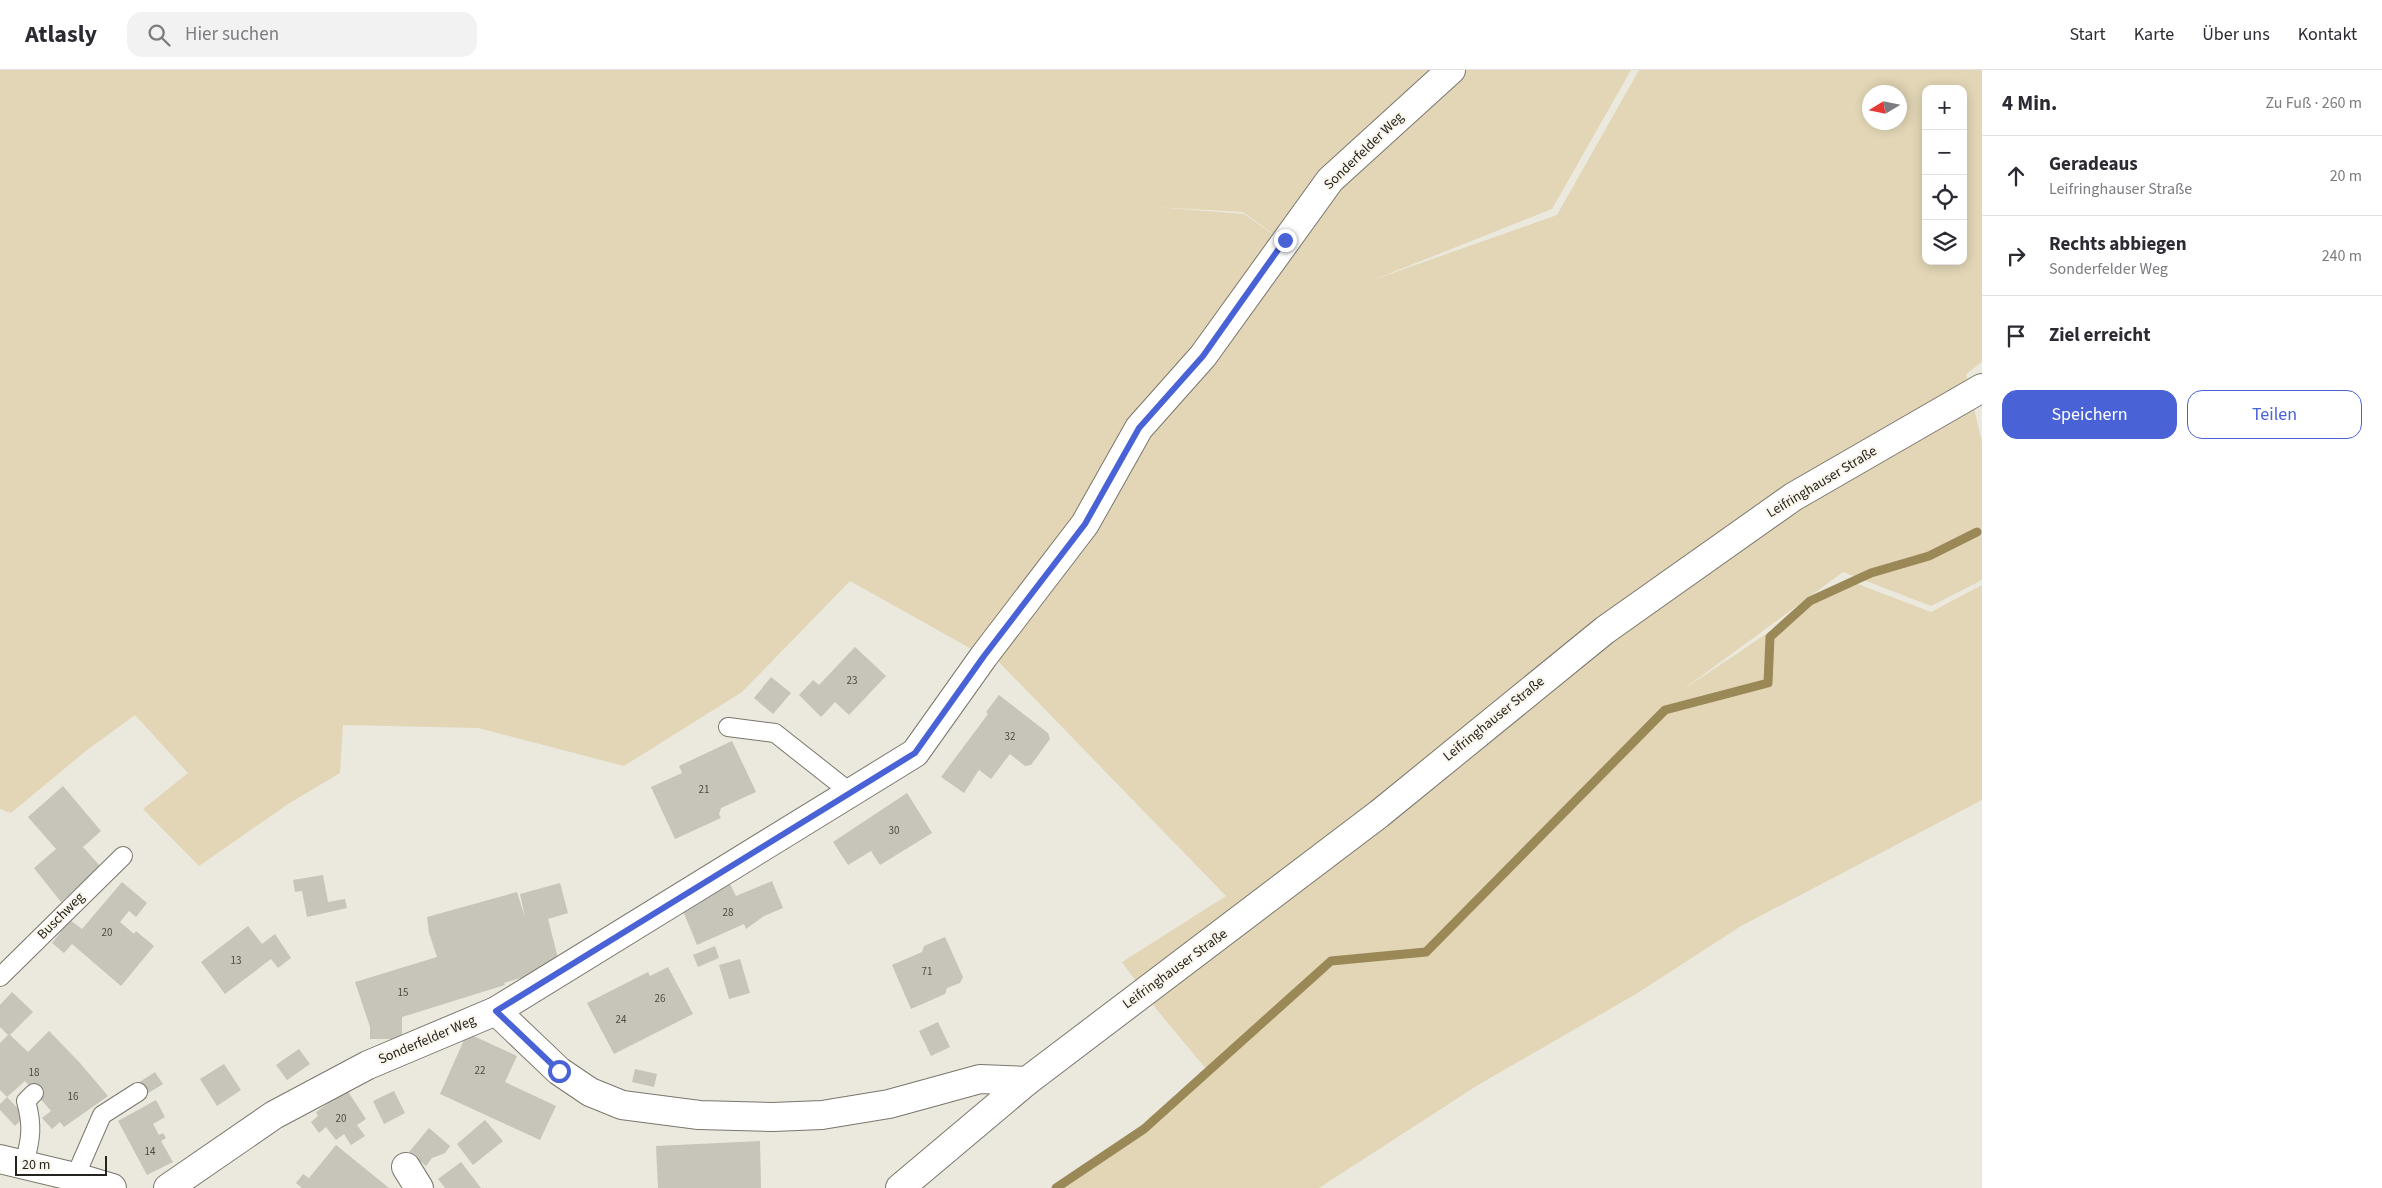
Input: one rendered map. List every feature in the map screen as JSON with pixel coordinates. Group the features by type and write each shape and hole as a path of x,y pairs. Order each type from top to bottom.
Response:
{"street":[{"name":"Sonderfelder Weg","path":"168,1188 274,1115 368,1065 496,1011 915,753 984,656 1085,524 1139,428 1203,356 1330,180 1451,70"},
{"name":"Leifringhauser Straße","path":"900,1188 1027,1081 1379,814 1605,630 1793,497 1982,388"},
{"path":"496,1011 559,1071 590,1092 622,1105 699,1115 773,1117 822,1115 889,1104 980,1079 1027,1081"},
{"path":"12,1162 112,1188"}],"lane":[{"path":"728,727 775,732 851,793"},
{"name":"Buschweg","path":"0,977 123,856"},
{"path":"75,1177 102,1115 138,1092"},
{"path":"12,1162 30,1140 32,1123 26,1101 34,1093"}],"shaded area":[{"path":"0,70 1631,70 1552,209 1373,280 1557,215 1639,70 1982,70 1982,362 1966,374 1982,442 1982,580 1931,606 1843,572 1681,691 1847,580 1931,612 1982,585 1982,800 1741,926 1636,994 1478,1085 1319,1188 1056,1188 1144,1129 1207,1070 1157,1010 1122,962 1226,896 996,659 975,651 850,581 742,692 624,766 478,728 343,725 340,773 288,804 199,866 143,809 188,773 135,715 87,750 11,813 0,809","holes":["1156,207 1243,212 1310,260 1244,214"]}],"building":[{"path":"855,647 886,676 849,715 835,702 821,717 799,695 813,680 819,685"},
{"path":"771,677 791,693 773,714 754,698"},
{"path":"999,695 1048,733 1050,739 1031,765 1025,766 1010,754 991,779 979,770 964,793 941,777 988,714 986,712"},
{"path":"732,741 756,792 721,808 719,814 721,818 675,839 651,787 682,773 679,766"},
{"path":"63,786 101,831 83,847 100,866 61,902 34,868 56,849 28,817"},
{"path":"907,793 932,833 880,865 871,851 848,865 833,842"},
{"path":"323,875 328,902 345,899 347,908 307,917 302,891 295,892 293,880"},
{"path":"772,881 783,908 764,916 746,929 744,924 697,945 681,906 730,884 736,896"},
{"path":"122,882 147,903 136,917 129,911 120,922 134,934 136,931 154,946 121,986 72,944 64,953 52,943 70,920 82,929"},
{"path":"560,883 568,913 548,919 559,962 539,972 504,983 505,985 402,1017 402,1039 370,1039 370,1027 355,982 437,957 429,933 427,917 517,892 525,918 520,894"},
{"path":"248,926 262,944 275,934 291,958 278,968 271,959 225,994 201,962"},
{"path":"945,937 963,977 960,983 947,988 945,994 911,1009 892,965 922,952 924,946"},
{"path":"715,946 719,958 698,967 693,955"},
{"path":"740,959 750,993 729,999 719,965"},
{"path":"668,967 693,1014 614,1054 587,1003 648,972 650,976"},
{"path":"12,992 33,1012 10,1035 28,1052 49,1031 108,1096 64,1127 60,1122 52,1129 42,1118 51,1111 25,1081 7,1097 0,1090 0,1043 8,1035 0,1027 0,1005"},
{"path":"938,1022 950,1047 931,1056 919,1031"},
{"path":"467,1033 517,1056 505,1082 556,1106 540,1140 440,1094"},
{"path":"299,1049 310,1064 287,1080 276,1065"},
{"path":"224,1064 241,1090 217,1106 200,1079"},
{"path":"635,1069 657,1074 654,1087 632,1082"},
{"path":"155,1072 163,1084 142,1097 135,1085"},
{"path":"347,1090 366,1119 357,1125 365,1136 351,1145 344,1134 336,1140 326,1127 319,1133 311,1122 318,1116 316,1112"},
{"path":"394,1091 405,1113 384,1124 373,1101"},
{"path":"7,1097 25,1116 15,1126 0,1110 0,1104"},
{"path":"156,1100 165,1117 153,1124 159,1135 163,1133 166,1138 161,1141 173,1162 147,1175 118,1121"},
{"path":"485,1120 503,1141 473,1165 457,1144"},
{"path":"429,1128 450,1146 445,1153 432,1158 426,1166 409,1152"},
{"path":"760,1141 761,1188 658,1188 656,1146"},
{"path":"336,1145 389,1188 302,1188 296,1183 303,1174 309,1178"},
{"path":"461,1162 481,1188 445,1188 438,1179"}],"waterway":[{"path":"1056,1188 1144,1129 1331,961 1426,952 1665,710 1768,683 1770,637 1810,601 1871,573 1929,556 1977,532"}],"route":[{"path":"559,1071 496,1011 915,753 961,691 984,656 1085,524 1139,428 1203,356 1285,240"}]}
